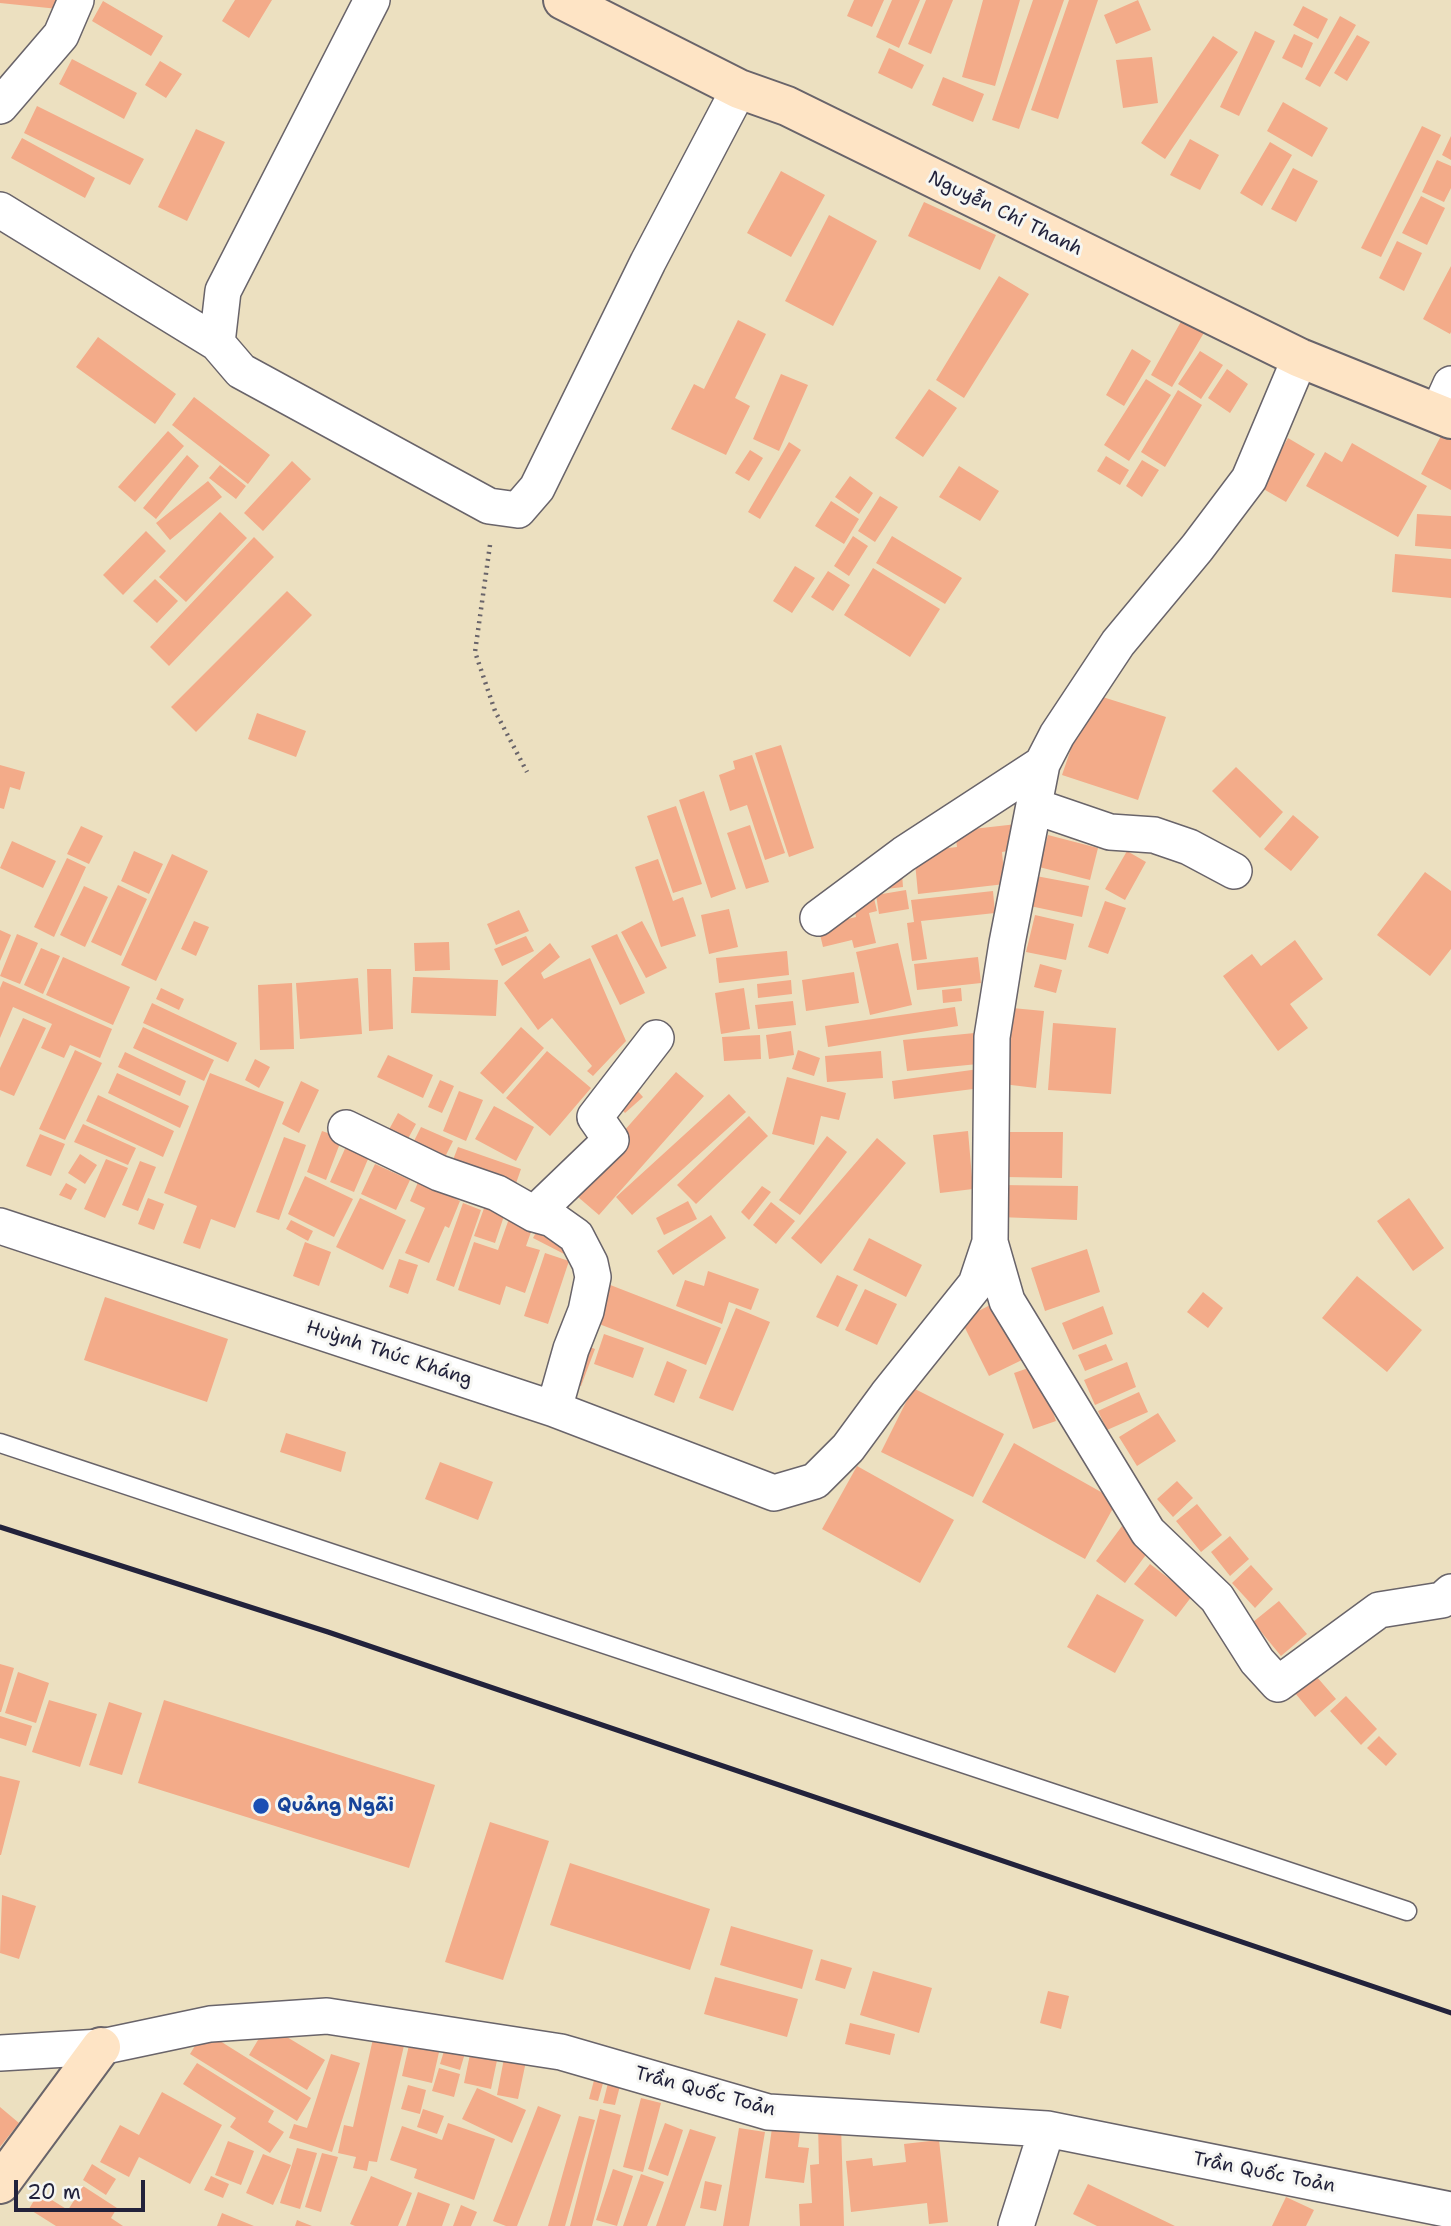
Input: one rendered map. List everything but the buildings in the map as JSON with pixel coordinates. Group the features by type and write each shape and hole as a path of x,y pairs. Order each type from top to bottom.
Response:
{"main road":[{"name":"Nguyễn Chí Thanh","path":"563,0 739,89 787,106 1300,358 1447,405"},
{"path":"0,2184 101,2047"}],"street":[{"path":"0,106 61,35 76,0"},
{"path":"217,343 223,291 372,0"},
{"path":"0,211 217,343 241,370 489,506 518,510 537,488 648,262 739,89"},
{"path":"1300,358 1250,479 1118,643 1057,735 1042,764 1007,943 992,1037 990,1242 1007,1301 1148,1532 1217,1598 1257,1661 1278,1684 1379,1610 1442,1600 1451,1592"},
{"path":"818,918 904,855 1042,764"},
{"path":"1034,806 1110,832 1154,835 1189,846 1234,871"},
{"path":"534,1214 611,1140 594,1117 656,1038"},
{"path":"345,1128 439,1172 496,1193 534,1214 552,1219 576,1236 590,1262 593,1277 586,1311 571,1349 554,1409"},
{"name":"Huỳnh Thúc Kháng","path":"0,1226 554,1409 774,1493 815,1482 848,1448 976,1284 990,1242"},
{"name":"Trần Quốc Toản","path":"0,2053 101,2047 210,2024 327,2016 561,2052 768,2112 1047,2129 1451,2210"},
{"path":"1016,2226 1047,2129"}],"lane":[{"path":"0,1443 1407,1911"}],"path":[{"path":"489,506 491,535 475,652 495,711 527,772"}],"railway":[{"path":"0,1527 328,1632 1451,2013"}],"place":[{"name":"Quảng Ngãi","path":"261,1806"}]}
